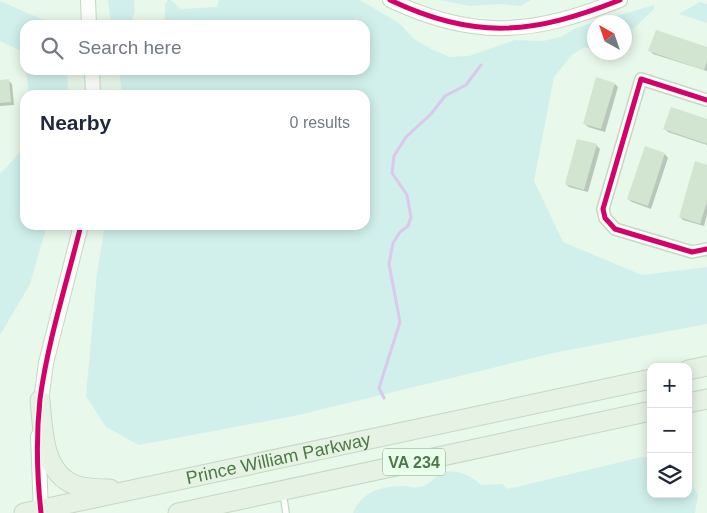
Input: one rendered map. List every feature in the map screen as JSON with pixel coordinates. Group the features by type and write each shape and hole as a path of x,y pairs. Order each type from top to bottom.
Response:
{"highway":[{"path":"692,369 707,366"},
{"name":"Prince William Parkway","path":"35,512 647,379"},
{"path":"692,402 707,399"},
{"path":"40,400 46,448 59,473 73,484 81,487 131,491"},
{"name":"Prince William Parkway","path":"178,513 647,412"}],"street":[{"path":"88,0 89,20"},
{"path":"390,0 422,14 455,23 508,29 556,22 585,14 620,0"},
{"path":"92,75 93,90"},
{"path":"707,100 641,79 604,201 605,218 615,229 692,252 707,249"},
{"path":"35,512 40,400 46,362 80,230"}],"lane":[{"path":"282,490 286,513"}],"shaded area":[{"path":"108,0 134,0 135,11 132,20 110,20"},
{"path":"168,0 171,0 181,9 217,7 219,0 360,0 399,23 414,39 450,57 469,56 515,40 543,41 561,37 576,28 587,25 587,48 572,55 554,77 534,181 563,242 642,275 707,267 707,324 558,352 294,416 139,445 106,427 86,396 97,273 104,230 370,230 370,90 121,90 120,75 370,75 370,20 165,20 165,5"},
{"path":"440,0 531,0 520,6 500,4 470,6"},
{"path":"0,1 44,20 20,20 20,51 0,41"},
{"path":"700,2 707,4 707,23 679,14"},
{"path":"654,5 654,9 632,30 632,15 620,15"},
{"path":"27,75 67,75 68,90 28,90"},
{"path":"20,152 20,230 46,230 30,284 0,335 0,174"},
{"path":"642,457 647,458 647,498 692,498 692,485 698,495 695,513 353,513 361,500 372,492 392,487 414,488 423,486 442,473 447,472 458,472 481,485 502,484 508,489"}],"building":[{"path":"656,30 707,47 707,61 704,70 648,51"},
{"path":"596,77 615,83 601,129 583,124"},
{"path":"9,79 11,102 0,103 0,80"},
{"path":"671,107 707,119 707,144 663,129"},
{"path":"577,139 597,144 584,190 565,184"},
{"path":"645,146 665,153 648,206 627,199"},
{"path":"695,161 707,165 707,202 700,224 679,217"}],"waterway":[{"path":"384,398 379,388 400,322 389,264 393,243 400,232 408,226 411,217 407,195 392,173 394,156 406,137 431,114 445,96 466,85 481,65"}],"cycle path":[{"path":"390,0 421,13 450,22 478,27 505,28 532,26 560,20 620,0"},
{"path":"707,100 641,79 603,209 605,218 615,229 692,252 707,249"},
{"path":"41,513 38,427 43,377 80,230"}]}
